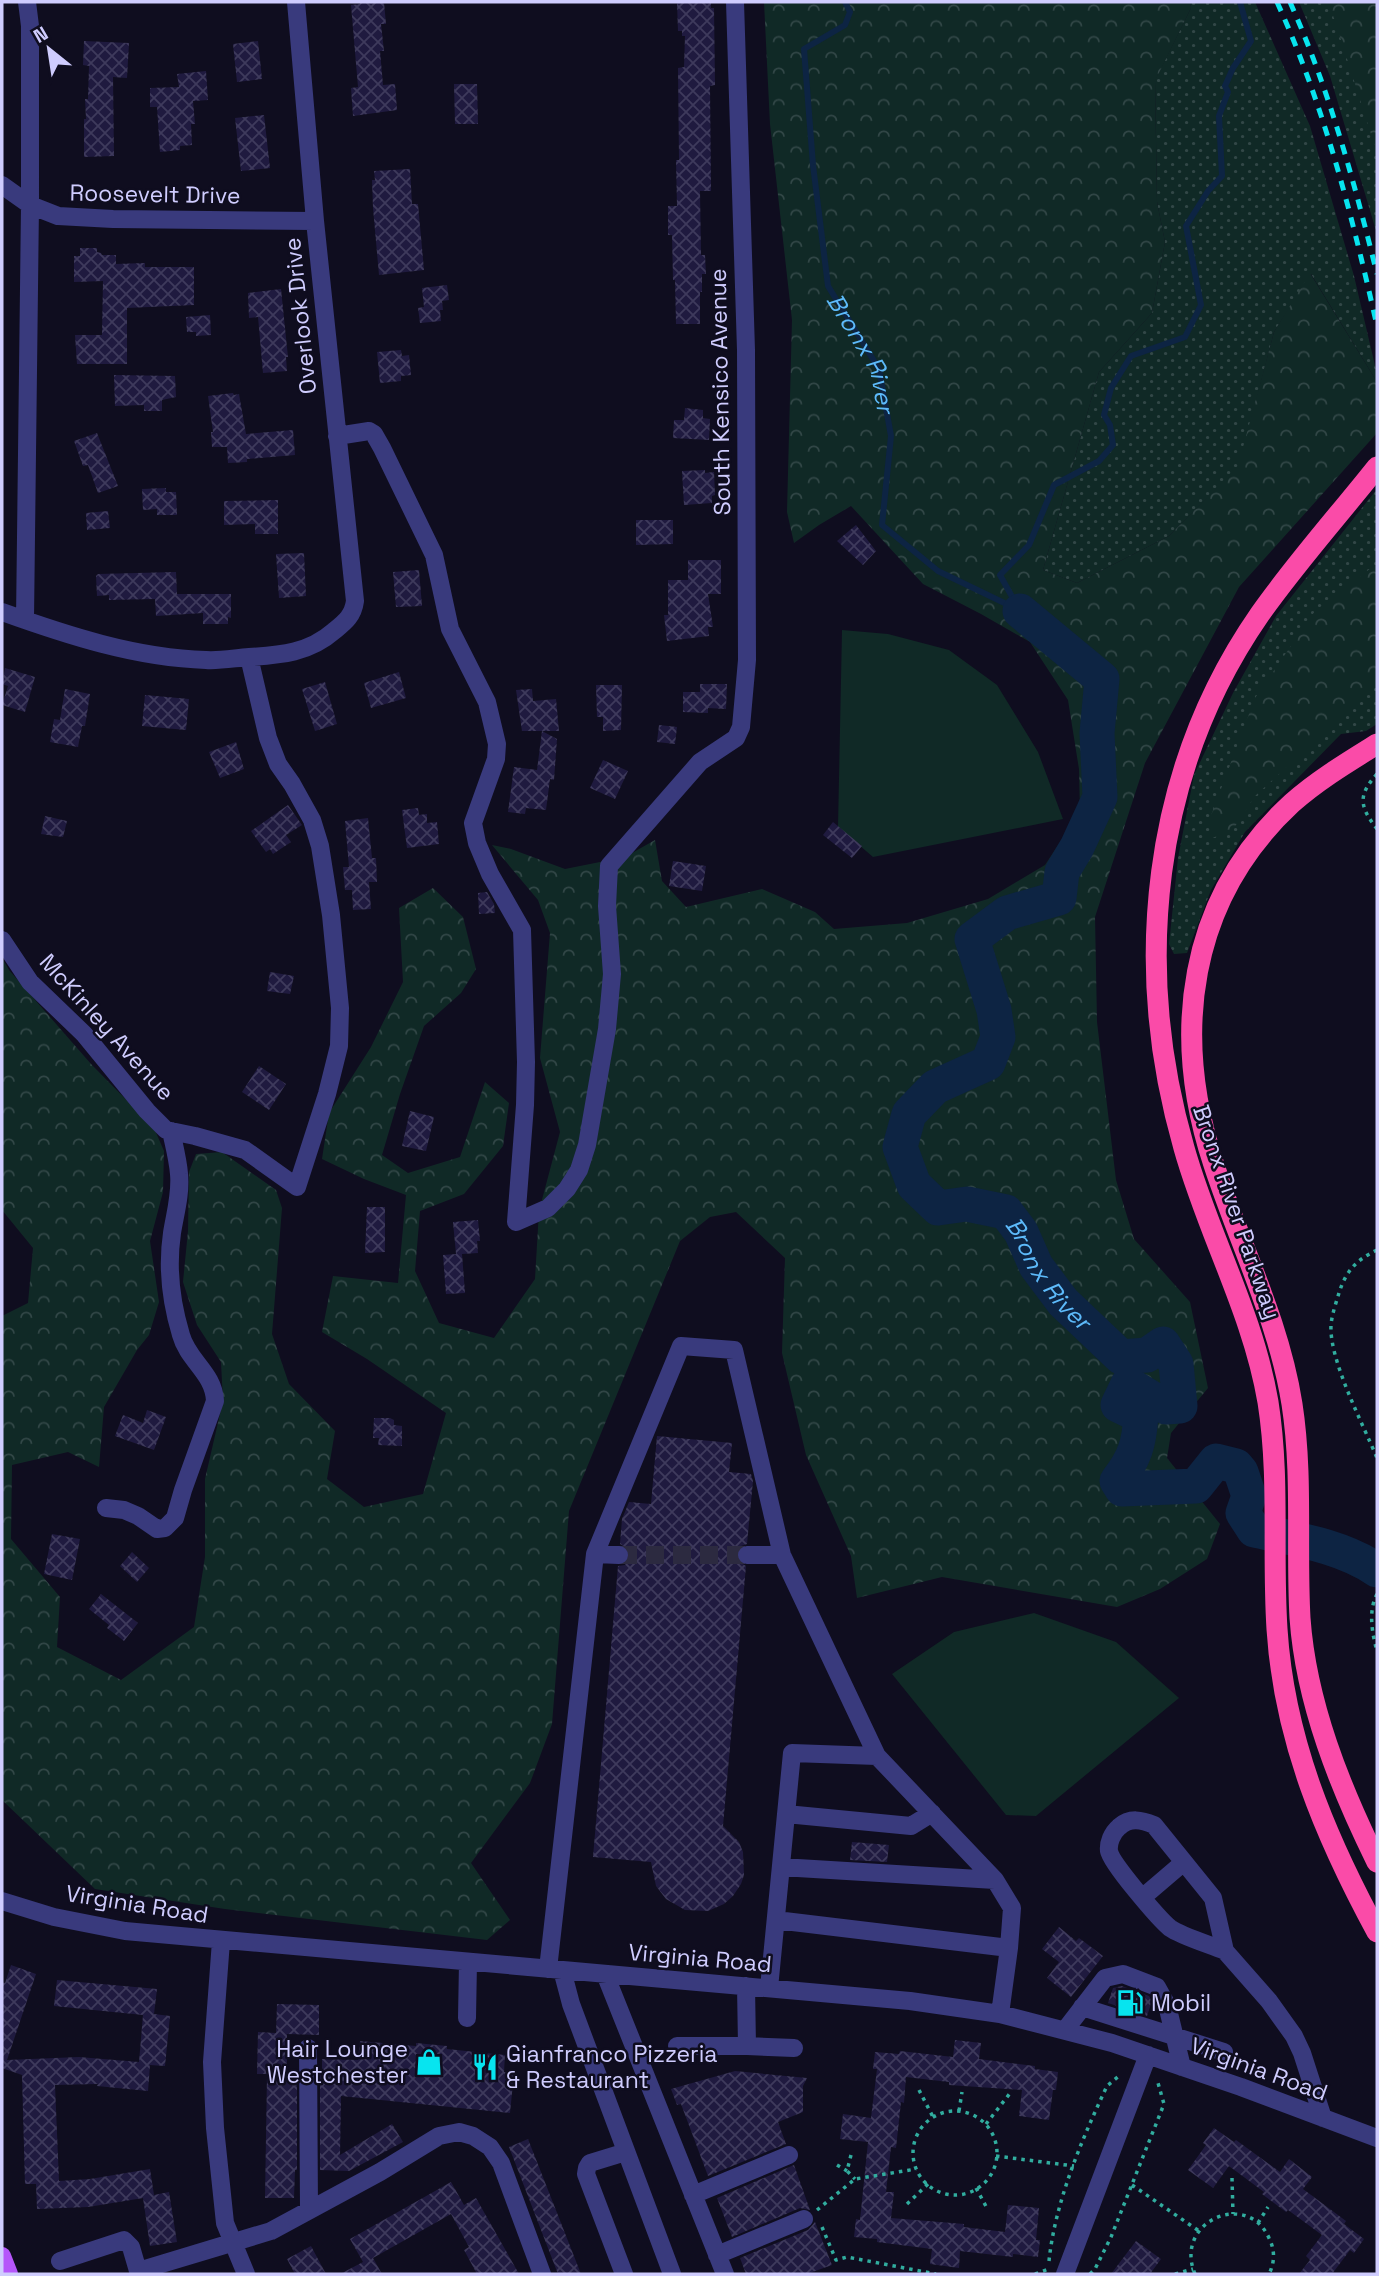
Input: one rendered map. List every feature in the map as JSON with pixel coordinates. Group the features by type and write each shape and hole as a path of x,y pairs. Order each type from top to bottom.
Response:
{"highway":[{"name":"Bronx River Parkway","path":"1377,467 1259,615 1212,699 1191,749 1172,807 1158,898 1155,970 1167,1078 1179,1131 1261,1367 1273,1438 1277,1508 1278,1642 1294,1740 1320,1816 1377,1932"},
{"name":"Bronx River Parkway","path":"1377,744 1333,771 1304,793 1278,818 1246,857 1209,928 1196,977 1191,1012 1193,1065 1205,1133 1226,1201 1276,1335 1289,1388 1297,1442 1299,1576 1305,1657 1321,1726 1346,1793 1377,1863"}],"main road":[{"path":"2,2256 9,2274"}],"street":[{"path":"25,620 30,205 30,26 27,2"},
{"name":"Overlook Drive","path":"249,657 285,655 325,639 354,610 355,601 315,221 296,2"},
{"name":"South Kensico Avenue","path":"337,436 369,431 374,434 382,448 434,555 450,629 486,702 494,727 496,759 473,823 477,843 490,874 522,930 526,1062 516,1222 548,1208 567,1189 579,1170 587,1145 607,1029 612,974 607,906 609,866 700,762 736,738 741,727 747,660 746,350 735,2"},
{"name":"Roosevelt Drive","path":"2,185 30,205 58,216 315,221"},
{"path":"2,612 114,646 147,653 207,660 249,657"},
{"name":"McKinley Avenue","path":"2,940 30,982 84,1034 147,1111 166,1130 245,1150 297,1187 340,1046 340,1008 331,915 320,846 312,820 278,764 268,738 249,657"},
{"path":"106,1508 124,1510 157,1529 165,1528 175,1518 215,1401 215,1388 181,1339 174,1309 169,1266 179,1174 171,1131"},
{"path":"672,2274 571,2004 555,1969 595,1554 681,1346 734,1350 782,1555 877,1756 995,1880 1012,1908 1000,2014"},
{"path":"595,1554 619,1555"},
{"path":"747,1555 782,1555"},
{"path":"769,1989 792,1753 877,1756"},
{"path":"786,1814 911,1826 932,1813"},
{"path":"1225,1951 1213,1898 1154,1825 1141,1820 1119,1826 1111,1837 1109,1850 1113,1864 1170,1928 1225,1951 1269,2001 1303,2053 1323,2118"},
{"path":"1143,1897 1184,1862"},
{"path":"781,1867 995,1880"},
{"name":"Virginia Road","path":"2,1901 54,1917 125,1931 910,2001 1000,2014 1148,2055 1377,2138"},
{"path":"776,1920 1009,1948"},
{"path":"221,1941 212,2062 215,2129 225,2223 246,2274"},
{"path":"467,2018 468,1962"},
{"path":"605,1973 725,2274"},
{"path":"1065,2030 1105,1978 1123,1974 1157,1987 1167,2005 1182,2067"},
{"path":"746,1986 747,2046"},
{"path":"1082,2007 1224,2052"},
{"path":"677,2046 794,2048"},
{"path":"308,2048 309,2210"},
{"path":"1065,2274 1148,2055"},
{"path":"60,2261 124,2240 131,2247 138,2272 232,2244 271,2231 380,2172 439,2136 459,2132 473,2136 490,2147 501,2163 542,2274"},
{"path":"624,2274 586,2174 590,2164 626,2152"},
{"path":"694,2195 789,2155"},
{"path":"717,2255 813,2218"}],"path":[{"path":"1377,774 1369,783 1363,797 1365,813 1377,829"},
{"path":"1377,1250 1349,1269 1331,1324 1333,1345 1349,1395 1377,1458"},
{"path":"1377,1594 1372,1609 1377,1651"},
{"path":"919,2090 933,2117"},
{"path":"959,2111 961,2092"},
{"path":"986,2124 1011,2092"},
{"path":"944,2112 972,2114 986,2124 992,2133 997,2146 992,2172 976,2189 960,2194 946,2194 928,2185 916,2169 913,2155 915,2141 921,2128 933,2117 944,2112"},
{"path":"847,2171 851,2155"},
{"path":"996,2156 1074,2166"},
{"path":"838,2165 855,2179"},
{"path":"916,2169 855,2179 813,2218 835,2260 847,2257 936,2274"},
{"path":"1232,2178 1233,2214"},
{"path":"908,2204 928,2185"},
{"path":"1132,2186 1199,2231"},
{"path":"976,2189 988,2210"},
{"path":"1258,2222 1268,2207"},
{"path":"1175,2274 1194,2272 1190,2258 1192,2244 1199,2231 1220,2216 1233,2214 1258,2222 1267,2232 1274,2258 1269,2274"}],"green space":[{"path":"764,2 1190,2 1191,8 1155,81 1157,202 1165,242 1152,313 1099,372 1043,570 1077,583 1169,536 1238,466 1274,332 1310,273 1377,382 1377,433 1239,587 1145,763 1095,917 1097,1022 1116,1180 1134,1239 1190,1302 1208,1388 1171,1433 1167,1458 1220,1524 1207,1559 1160,1589 1117,1607 942,1577 857,1598 851,1556 806,1455 782,1353 785,1258 736,1212 710,1217 680,1241 569,1511 552,1724 530,1783 471,1863 510,1920 487,1940 225,1909 95,1889 2,1800 2,1316 28,1303 33,1248 2,1210 2,958 9,970 91,1064 154,1128 164,1151 163,1192 150,1241 159,1302 149,1335 137,1350 104,1407 99,1467 68,1452 12,1465 11,1539 60,1597 57,1647 121,1680 194,1627 205,1557 205,1479 223,1401 221,1362 197,1325 183,1282 188,1231 189,1172 196,1154 222,1152 276,1190 282,1208 272,1334 289,1384 335,1431 327,1479 364,1507 423,1494 446,1413 322,1332 333,1276 398,1283 406,1195 322,1159 329,1113 371,1047 403,982 399,908 433,888 463,917 476,969 461,993 424,1026 382,1155 408,1173 460,1157 485,1082 509,1103 503,1146 464,1194 420,1211 415,1271 439,1323 494,1338 535,1279 539,1211 560,1132 540,1058 550,933 538,900 492,845 511,849 565,869 625,857 655,840 662,881 686,907 762,889 815,912 834,929 907,923 988,899 1045,865 1080,812 1079,769 1068,700 1030,642 923,584 851,506 794,543 787,512 792,320 770,124"},
{"path":"1190,2 1255,2 1310,126 1354,276 1377,382 1311,274 1274,332 1239,466 1169,536 1077,583 1043,570 1099,372 1152,313 1165,242 1157,202 1155,80 1191,8"},
{"path":"1299,2 1377,2 1377,234 1330,76"},
{"path":"1328,2 1377,2 1377,153 1335,21"},
{"path":"1377,489 1377,724 1366,731 1341,734 1245,832 1211,890 1187,953 1174,954 1169,944 1178,858 1194,775 1233,693 1276,616"},
{"path":"1371,568 1377,573 1377,685 1255,796 1232,831 1212,838 1209,821 1255,698 1315,611"},
{"path":"842,630 888,634 949,650 997,685 1038,752 1063,819 873,857 838,827"},
{"path":"1034,1613 1116,1642 1179,1698 1036,1816 1006,1815 892,1674 954,1632"}],"building":[{"path":"359,2 384,2 386,24 381,24 384,51 380,51 383,85 395,84 397,110 353,116 351,88 358,87 351,5 360,4"},
{"path":"711,2 711,8 714,8 715,85 710,86 711,191 700,191 701,255 705,255 706,274 702,274 700,324 676,324 668,206 677,206 678,68 684,67 685,36 682,36 682,31 678,31 677,3"},
{"path":"84,41 129,43 127,78 113,77 114,156 84,157 85,99 88,99 89,66 83,65"},
{"path":"258,41 262,79 237,82 233,44"},
{"path":"206,71 208,100 193,101 195,124 191,124 192,145 180,146 180,150 160,152 157,107 150,107 150,88 179,87 177,74"},
{"path":"454,84 477,84 478,124 455,124"},
{"path":"264,115 270,168 241,171 235,118"},
{"path":"410,169 412,204 418,204 424,270 379,275 373,208 374,171"},
{"path":"80,248 97,248 97,252 102,255 116,255 116,264 145,263 145,267 194,267 194,305 127,308 127,364 77,364 75,335 102,335 103,281 74,282 74,256 80,256"},
{"path":"447,285 449,300 442,301 441,321 420,323 418,308 424,307 422,288"},
{"path":"281,289 287,371 263,373 258,317 249,318 248,293"},
{"path":"210,315 211,335 196,336 196,332 187,332 186,317"},
{"path":"401,350 402,356 409,355 411,375 401,376 401,381 380,383 377,352"},
{"path":"114,375 175,376 176,397 162,400 162,411 144,411 144,405 115,406"},
{"path":"239,394 246,434 293,430 295,455 228,463 227,447 212,447 213,432 208,396"},
{"path":"685,408 703,410 703,418 710,419 709,440 673,438 674,420 684,420"},
{"path":"97,433 118,486 98,493 88,465 83,466 74,441"},
{"path":"705,470 705,473 714,472 715,495 712,496 712,503 684,505 682,471"},
{"path":"166,488 166,492 176,492 177,515 157,515 157,509 143,510 142,489"},
{"path":"278,500 278,534 255,534 255,524 224,525 224,501"},
{"path":"108,511 110,528 87,530 86,513"},
{"path":"636,520 673,520 673,544 636,545"},
{"path":"856,525 876,551 863,565 837,541"},
{"path":"304,553 306,596 279,598 276,554"},
{"path":"688,560 721,560 721,594 708,594 713,627 708,627 709,636 667,641 664,615 668,615 668,580 688,580"},
{"path":"419,570 422,606 396,607 393,572"},
{"path":"176,572 177,594 231,594 231,618 228,617 228,624 203,624 203,613 156,616 155,599 109,600 109,595 97,596 98,574"},
{"path":"5,668 35,677 25,712 2,705 8,686 2,684"},
{"path":"399,672 406,698 371,708 364,683"},
{"path":"325,682 337,724 315,731 302,689"},
{"path":"700,684 727,684 726,709 708,708 708,713 683,712 683,692 700,692"},
{"path":"596,685 622,685 621,730 603,731 603,717 597,717"},
{"path":"65,689 90,694 85,726 82,726 78,747 50,742 54,719 60,720"},
{"path":"532,689 533,701 556,699 559,731 522,731 516,690"},
{"path":"145,695 189,699 186,730 142,726"},
{"path":"659,725 677,727 675,744 657,742"},
{"path":"542,731 557,739 554,780 550,779 546,810 526,808 525,814 508,812 514,767 537,770"},
{"path":"236,742 244,769 220,778 209,752"},
{"path":"603,760 628,771 615,799 590,788"},
{"path":"288,805 302,825 286,835 291,842 273,854 270,849 266,852 251,831"},
{"path":"418,808 419,815 427,814 427,823 437,822 439,844 407,848 402,810"},
{"path":"45,816 67,821 63,837 41,834"},
{"path":"368,818 372,858 376,858 377,882 369,882 371,909 353,910 352,890 345,890 343,867 349,867 345,821"},
{"path":"833,822 862,846 852,858 823,835"},
{"path":"673,861 706,866 702,891 669,886"},
{"path":"487,892 494,904 495,913 479,914 478,893"},
{"path":"270,972 294,976 290,994 267,991"},
{"path":"259,1066 286,1084 269,1110 242,1092"},
{"path":"410,1111 434,1117 426,1151 402,1146"},
{"path":"367,1207 385,1207 385,1252 365,1253"},
{"path":"478,1220 478,1253 462,1254 465,1293 446,1294 443,1255 456,1254 453,1222"},
{"path":"147,1410 166,1417 154,1450 115,1436 123,1415 143,1423"},
{"path":"374,1418 390,1418 394,1420 394,1425 402,1426 402,1446 378,1445 379,1438 373,1438"},
{"path":"657,1436 732,1443 729,1472 751,1474 753,1481 747,1544 741,1546 736,1554 738,1561 746,1566 723,1826 739,1842 743,1852 744,1875 733,1896 724,1904 708,1911 685,1910 666,1899 656,1886 651,1862 593,1857 618,1566 625,1565 630,1556 629,1549 620,1544 622,1519 629,1502 651,1504"},
{"path":"52,1534 80,1539 72,1580 44,1574"},
{"path":"132,1552 149,1568 137,1582 120,1566"},
{"path":"101,1594 138,1623 124,1641 89,1609"},
{"path":"852,1842 889,1845 887,1862 850,1860"},
{"path":"1059,1927 1076,1941 1079,1938 1103,1956 1071,1997 1047,1978 1059,1962 1042,1949"},
{"path":"11,1965 36,1974 7,2060 79,2057 139,2062 143,2015 54,2006 57,1980 157,1989 154,2014 170,2016 165,2066 150,2065 148,2091 97,2086 98,2084 55,2085 59,2181 150,2169 154,2195 169,2192 177,2242 150,2246 143,2198 88,2207 37,2209 36,2184 25,2184 22,2075 2,2068 2,1982 5,1983"},
{"name":"Mobil","path":"1122,1986 1149,1996 1152,2001 1147,2016 1108,2003 1113,1988"},
{"path":"277,2004 319,2005 319,2035 287,2034 287,2073 297,2073 297,2170 294,2198 265,2198 267,2074 257,2074 258,2032 276,2033"},
{"path":"955,2040 981,2043 979,2059 1035,2066 1035,2069 1058,2072 1049,2120 1019,2116 1022,2090 949,2085 949,2082 906,2077 896,2148 891,2147 886,2192 894,2192 891,2218 964,2224 964,2227 1005,2232 1008,2205 1039,2208 1036,2240 1040,2240 1038,2257 960,2251 959,2268 930,2264 932,2249 854,2237 856,2219 860,2220 868,2142 840,2139 843,2114 871,2118 877,2069 873,2069 875,2052 899,2054 900,2051 953,2057"},
{"path":"360,2041 416,2046 416,2043 505,2055 504,2072 514,2073 510,2113 341,2096 340,2155 392,2124 403,2142 349,2171 320,2170 322,2059 358,2060"},
{"path":"735,2071 807,2078 803,2086 803,2112 778,2122 786,2144 708,2176 681,2104 677,2105 671,2089"},
{"path":"1214,2128 1234,2142 1236,2140 1280,2172 1289,2159 1312,2177 1303,2189 1346,2221 1344,2224 1364,2239 1354,2253 1350,2250 1332,2274 1299,2274 1310,2260 1306,2256 1322,2235 1288,2210 1286,2212 1229,2166 1213,2188 1188,2170 1206,2145 1203,2143"},
{"path":"528,2139 581,2274 558,2274 509,2147"},
{"path":"794,2165 810,2210 800,2208 732,2237 717,2198"},
{"path":"451,2182 464,2205 476,2198 519,2274 477,2274 464,2250 469,2247 451,2214 373,2258 382,2274 340,2274 363,2262 350,2239"},
{"path":"815,2222 832,2265 807,2274 746,2274 740,2258 808,2230"},
{"path":"1136,2241 1161,2259 1150,2274 1111,2274"},
{"path":"311,2246 326,2274 295,2274 287,2259"}],"waterway":[{"name":"Bronx River","path":"845,2 850,12 845,25 804,49 813,165 828,286 879,369 891,436 882,525 938,571 1019,610"},
{"name":"Bronx River","path":"1020,611 1000,575 1029,545 1054,485 1099,461 1113,445 1110,425 1104,415 1111,388 1131,356 1185,337 1201,305 1186,226 1208,191 1222,176 1219,116 1228,92 1225,86 1251,41 1240,2"},
{"name":"Bronx River","path":"1020,611 1102,679 1097,733 1100,797 1062,872 1059,898 1007,913 972,939 994,1010 998,1037 988,1063 935,1087 909,1114 900,1147 914,1185 938,1208 967,1204 1006,1212 1021,1232 1036,1266 1063,1302 1121,1357 1147,1355 1163,1344 1176,1364 1180,1406 1166,1407 1128,1384 1118,1405 1141,1416 1135,1450 1117,1481 1122,1489 1196,1486 1216,1461 1236,1466 1241,1472 1249,1496 1243,1513 1254,1530 1334,1549 1377,1570"}],"tunnel":[{"path":"619,1555 747,1555"}],"railway":[{"path":"1277,2 1323,121 1377,326"},
{"path":"1290,2 1317,68 1340,136 1377,274"}],"place":[{"name":"Mobil","path":"1130,2003"},
{"name":"Hair Lounge Westchester","path":"429,2062"},
{"name":"Gianfranco Pizzeria & Restaurant","path":"485,2067"}]}
